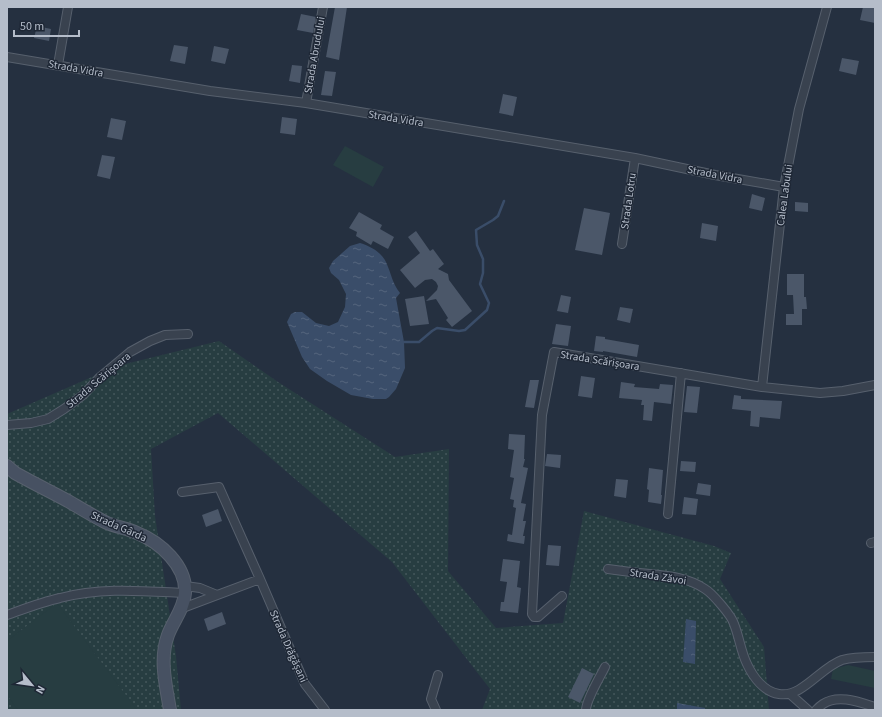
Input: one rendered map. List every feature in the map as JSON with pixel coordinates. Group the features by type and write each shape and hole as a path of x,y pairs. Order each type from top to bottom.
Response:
{"street":[{"path":"58,65 68,7"},
{"name":"Strada Abrudului","path":"306,103 323,7"},
{"name":"Calea Labului","path":"762,387 784,186 799,109 827,7"},
{"name":"Strada Vidra","path":"7,57 210,91 306,103 635,158 715,175 784,186"},
{"name":"Strada Lotru","path":"622,244 635,158"},
{"name":"Strada Scărișoara","path":"7,425 31,423 48,419 83,395 100,377 130,352 165,335 188,334"},
{"name":"Strada Scărișoara","path":"562,596 538,617 534,617 532,614 542,415 554,352 762,387 820,393 843,391 875,385"},
{"path":"668,514 682,373"},
{"name":"Strada Gârda","path":"7,466 15,473 107,523 137,533 153,541 167,552 179,567 184,580 185,589"},
{"name":"Strada Drăgășani","path":"182,492 219,487 305,684 325,710"},
{"name":"Strada Zăvoi","path":"608,569 685,579 707,590 716,598 734,622 746,664 754,677 770,691 779,694 790,694"},
{"path":"180,609 260,579"},
{"path":"7,615 60,598 98,591 200,588 217,595"},
{"path":"170,710 163,661 164,647 167,636 184,602 185,589"},
{"path":"808,710 790,694 841,661 857,657 875,657"},
{"path":"586,710 590,697 605,667"},
{"path":"436,710 431,699 438,675"},
{"path":"816,710 824,703 838,699 850,700 875,707"}],"green space":[{"path":"345,146 384,167 373,187 333,165"},
{"path":"219,341 278,382 395,457 449,449 448,571 496,628 563,623 584,511 714,546 731,553 720,579 764,647 769,710 482,710 490,689 392,562 218,413 151,449 155,516 176,656 181,710 7,710 7,414 117,366"},
{"path":"57,603 137,710 18,710 7,695 7,641"},
{"path":"848,665 875,671 875,688 831,679 833,669"}],"water":[{"path":"360,243 374,249 384,258 394,283 400,293 396,298 404,342 405,368 396,389 386,399 373,399 351,395 310,369 302,357 287,322 291,314 295,312 302,312 316,323 329,326 338,322 345,307 346,294 339,280 331,273 329,268 333,261 350,246"},
{"path":"686,619 696,621 695,664 683,662"},
{"path":"677,703 705,708 705,710 677,710"}],"building":[{"path":"335,7 347,7 339,60 326,57"},
{"path":"863,7 875,7 875,23 860,20"},
{"path":"301,14 316,17 313,33 297,30"},
{"path":"37,26 51,29 49,41 34,38"},
{"path":"174,45 188,47 185,64 170,61"},
{"path":"214,46 229,49 225,64 211,61"},
{"path":"842,58 859,61 856,75 839,71"},
{"path":"292,65 302,66 300,83 289,81"},
{"path":"325,71 336,72 332,96 321,95"},
{"path":"503,94 517,97 513,116 499,113"},
{"path":"282,117 297,119 295,135 280,133"},
{"path":"111,118 126,121 122,140 107,137"},
{"path":"102,155 115,157 110,179 97,176"},
{"path":"752,194 765,198 762,211 749,208"},
{"path":"795,202 808,203 808,212 795,211"},
{"path":"584,208 610,213 602,255 575,250"},
{"path":"359,212 382,225 380,229 394,237 388,249 373,241 371,245 356,236 357,232 349,228"},
{"path":"702,223 718,226 716,241 700,238"},
{"path":"416,231 430,251 433,249 444,264 438,269 448,274 449,280 472,311 452,327 446,320 448,318 436,299 426,301 437,290 438,286 436,282 432,279 425,280 415,288 400,270 420,253 408,237"},
{"path":"787,274 804,274 804,297 806,297 807,309 802,309 802,325 786,325 786,314 794,314 793,295 787,295"},
{"path":"561,295 571,297 568,313 557,311"},
{"path":"424,296 429,324 410,326 405,299"},
{"path":"620,307 633,309 630,323 617,320"},
{"path":"556,324 571,326 568,346 552,344"},
{"path":"596,336 639,345 637,357 603,351 594,351"},
{"path":"581,376 595,378 592,398 578,396"},
{"path":"530,380 539,380 534,408 525,407"},
{"path":"621,382 635,384 634,387 659,389 660,384 673,385 671,404 654,402 652,421 643,420 644,405 641,405 642,400 619,398"},
{"path":"687,386 700,387 697,413 684,412"},
{"path":"734,395 741,396 741,399 782,401 780,419 760,417 759,427 750,426 751,411 732,409"},
{"path":"509,434 525,435 525,459 523,467 528,468 521,503 526,504 523,521 526,521 523,536 525,536 524,544 507,541 508,534 512,535 516,508 513,507 514,500 510,499 514,478 510,477 514,450 508,449"},
{"path":"547,454 561,455 560,468 545,466"},
{"path":"681,461 696,462 695,472 680,471"},
{"path":"649,468 663,470 661,504 648,502 649,490 647,489"},
{"path":"616,479 628,480 626,498 614,496"},
{"path":"698,483 711,485 710,496 696,494"},
{"path":"684,497 698,499 696,515 682,514"},
{"path":"218,509 222,521 206,527 202,515"},
{"path":"548,545 561,546 559,566 546,565"},
{"path":"503,559 520,561 517,587 521,588 518,613 500,611 501,602 504,602 507,582 500,581"},
{"path":"222,612 226,624 208,631 204,619"},
{"path":"582,668 594,674 580,703 568,697"}],"waterway":[{"path":"404,342 419,342 437,328 459,331 465,330 487,310 489,303 480,284 483,273 483,259 477,245 476,230 498,216 504,201"}]}
